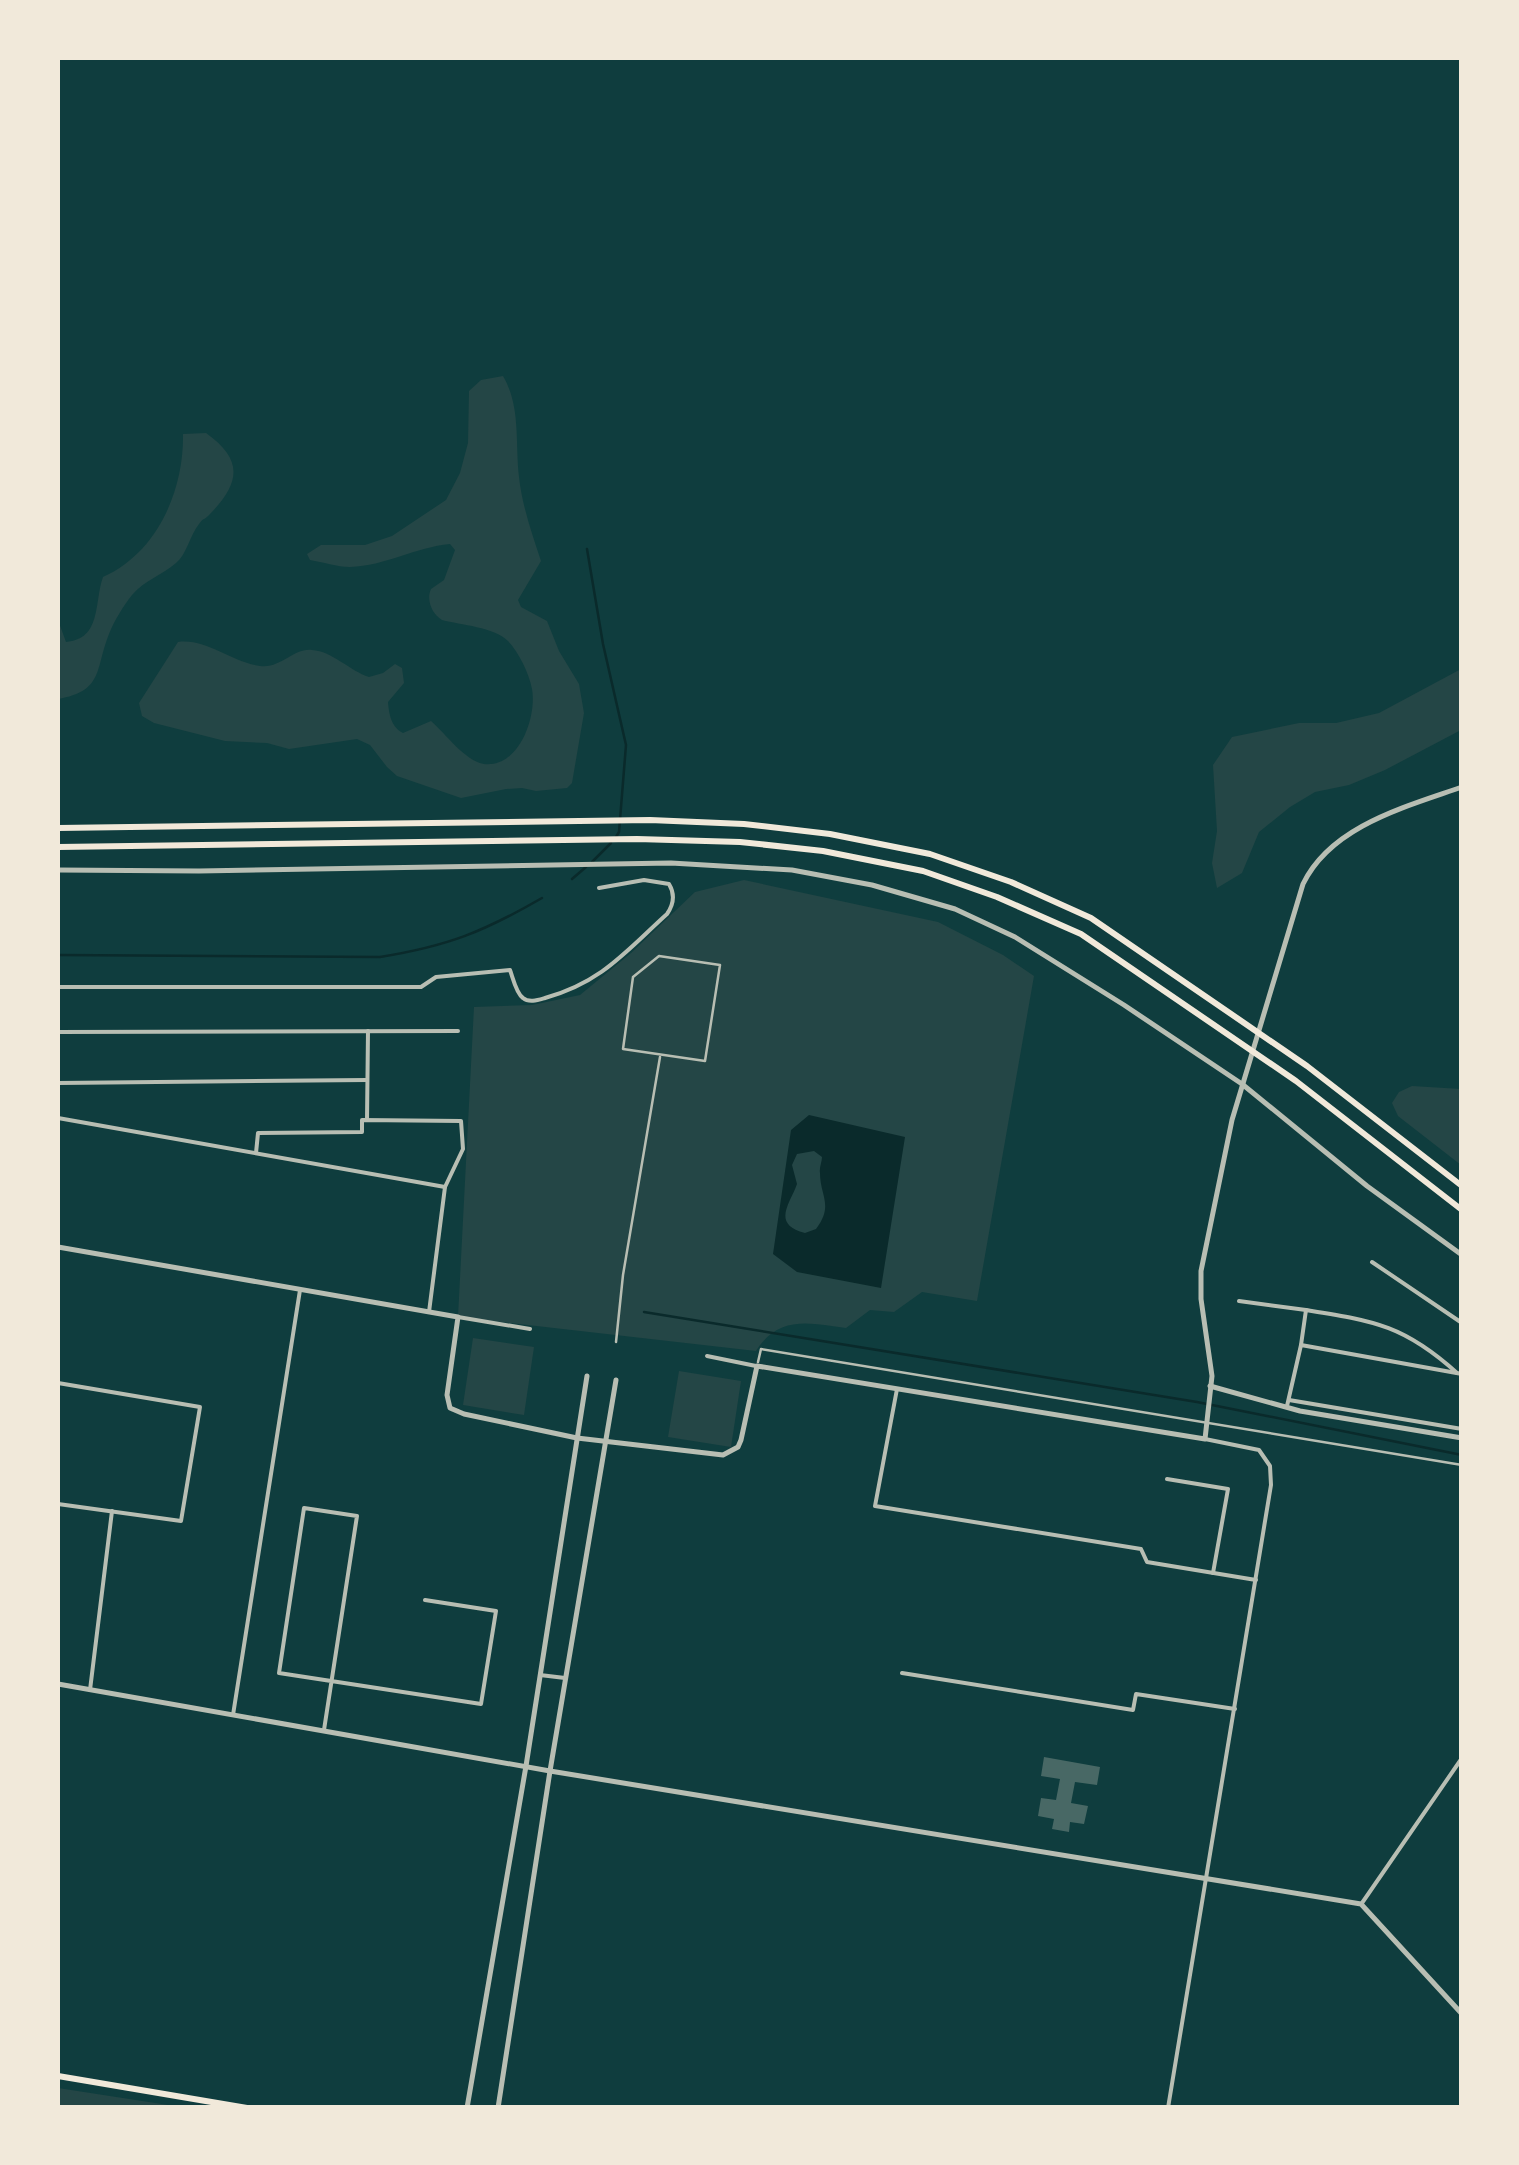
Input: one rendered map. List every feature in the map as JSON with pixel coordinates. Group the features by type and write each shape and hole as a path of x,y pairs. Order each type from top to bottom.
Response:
{"main road":[{"path":"58,828 650,820 744,824 830,834 930,854 979,870 1091,918 1308,1066 1462,1186"},
{"path":"58,847 637,839 740,842 822,851 923,871 997,896 1081,934 1266,1060 1462,1210"},
{"path":"58,2076 246,2108"}],"street":[{"path":"1205,1439 1211,1401 1211,1357 1200,1272 1242,1084 1302,884 1319,856 1345,837 1392,812 1462,787"},
{"path":"58,870 199,872 620,862 792,870 872,886 955,909 1015,937 1124,1005 1242,1084 1367,1186 1462,1255"},
{"path":"58,987 421,988 436,977 510,970 520,996 536,1001 578,989 597,978 667,914 673,900 669,884 644,880 599,888"},
{"path":"659,956 720,965 706,1061 661,1054 623,1049 633,978 659,956"},
{"path":"367,1120 368,1031"},
{"path":"58,1032 458,1031"},
{"path":"616,1342 661,1054"},
{"path":"58,1083 367,1080"},
{"path":"58,1118 445,1187"},
{"path":"256,1153 258,1133 362,1132 362,1120 461,1121 463,1148 445,1187 428,1312"},
{"path":"58,1247 530,1329"},
{"path":"1372,1262 1462,1324"},
{"path":"233,1714 300,1290"},
{"path":"1239,1301 1375,1322 1426,1345 1459,1373"},
{"path":"1286,1408 1306,1310"},
{"path":"458,1318 447,1396 450,1408 577,1438 723,1455 731,1452 738,1447 745,1428 760,1349 1462,1464"},
{"path":"1300,1346 1459,1373"},
{"path":"706,1356 1205,1439 1260,1450 1270,1466 1272,1485 1168,2108"},
{"path":"467,2108 587,1376"},
{"path":"498,2108 616,1380"},
{"path":"58,1383 200,1408 181,1520 58,1504"},
{"path":"1210,1386 1286,1408 1462,1438"},
{"path":"896,1389 876,1506 1140,1549 1147,1562 1256,1580"},
{"path":"1288,1400 1462,1429"},
{"path":"1167,1479 1228,1489 1213,1573"},
{"path":"324,1730 331,1681 357,1516 304,1508 279,1673 331,1681 482,1704 496,1611 426,1600"},
{"path":"90,1690 112,1511"},
{"path":"902,1672 1133,1710 1136,1694 1235,1709"},
{"path":"540,1675 565,1678"},
{"path":"58,1684 550,1771 1362,1904 1462,2014"},
{"path":"1362,1904 1462,1758"}],"shaded area":[{"path":"503,376 515,412 522,498 541,561 518,600 521,607 547,621 579,684 584,713 572,783 567,788 506,789 461,798 397,776 370,745 357,739 289,749 267,743 225,741 154,723 142,716 139,703 178,642 199,644 260,666 312,650 369,677 395,664 402,668 404,683 388,702 393,724 403,733 431,721 477,762 496,763 507,758 528,726 533,700 531,683 520,657 502,636 442,620 433,610 431,589 444,580 455,550 450,544 350,567 310,560 307,554 321,545 365,545 392,536 446,500 460,473 468,443 469,391 481,380"},
{"path":"206,433 232,461 228,491 199,524 180,559 142,585 126,603 111,629 91,684 58,699 58,620 66,642 86,634 95,618 103,577 138,553 164,518 179,477 183,434"},
{"path":"1461,669 1461,730 1385,770 1349,785 1315,792 1290,807 1259,832 1242,873 1217,888 1212,863 1217,831 1213,765 1232,737 1299,723 1336,723 1379,713"},
{"path":"744,880 938,922 1003,955 1034,976 977,1301 922,1292 894,1312 870,1310 846,1328 807,1324 785,1327 765,1339 756,1351 458,1317 474,1007 532,1005 580,995 695,892"},
{"path":"1412,1086 1461,1089 1461,1165 1398,1116 1392,1103 1399,1092"},
{"path":"809,1115 905,1137 881,1288 797,1272 773,1254 791,1130","holes":["814,1151 822,1157 824,1213 816,1229 805,1233 786,1219 797,1184 792,1165 797,1154"]},
{"path":"473,1338 534,1347 524,1415 463,1405"},
{"path":"679,1371 741,1381 731,1447 668,1437"},
{"path":"58,2088 181,2107 58,2107"}],"building":[{"path":"1044,1757 1100,1767 1097,1785 1075,1782 1071,1803 1088,1806 1084,1824 1070,1822 1069,1832 1052,1829 1054,1819 1038,1816 1041,1798 1056,1800 1060,1779 1041,1776"}],"waterway":[{"path":"587,549 626,745 616,837"},
{"path":"592,862 611,843"},
{"path":"572,879 586,867"},
{"path":"58,955 380,957 464,936 542,898"},
{"path":"644,1312 1197,1402 1462,1455"}]}
